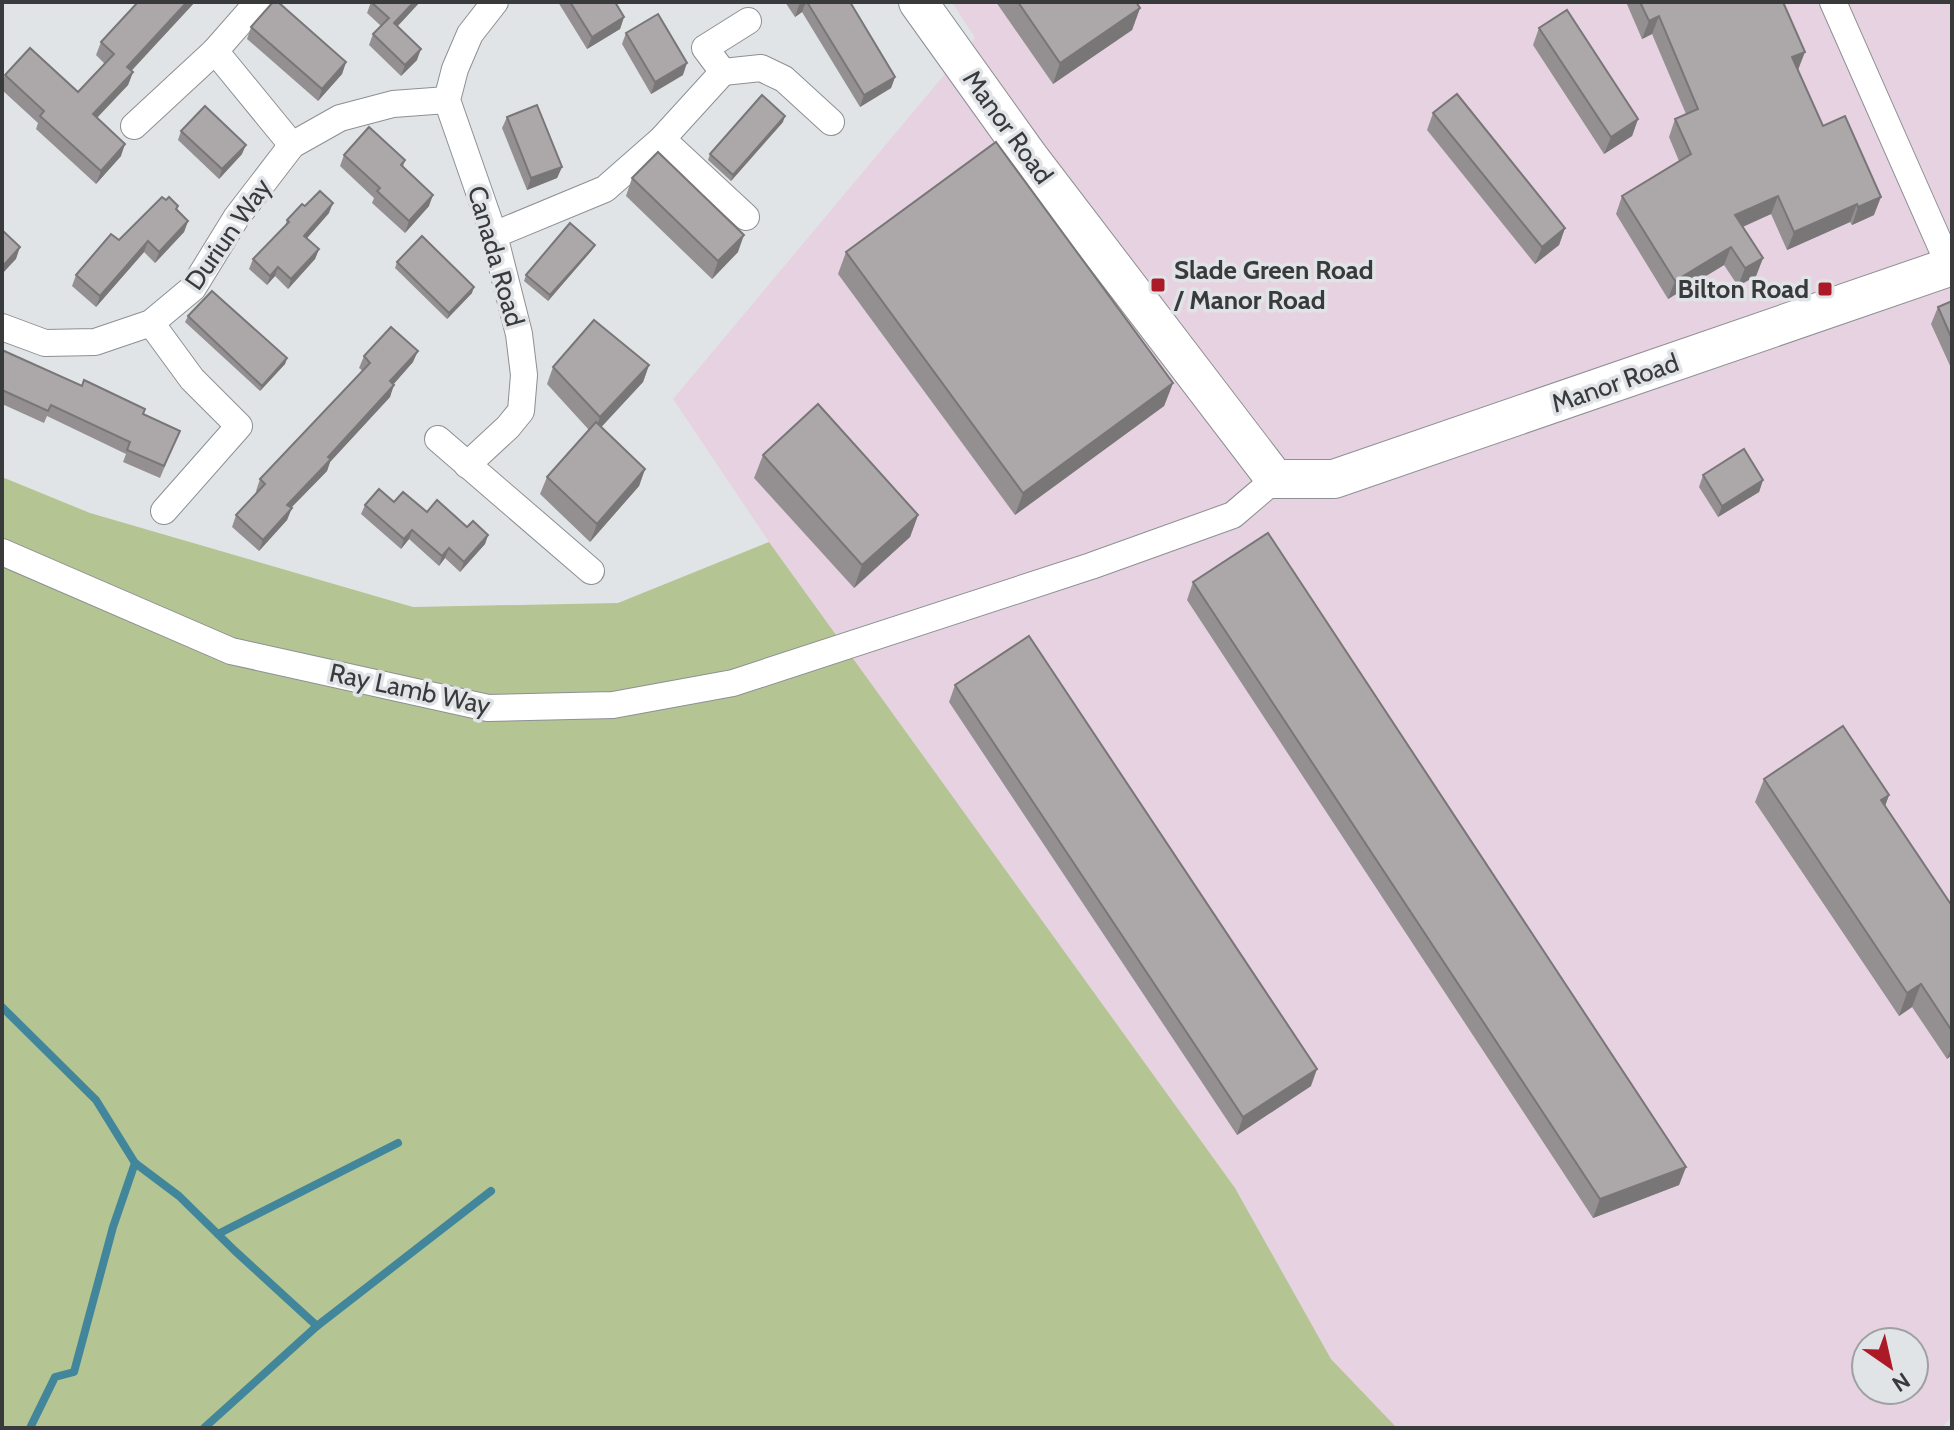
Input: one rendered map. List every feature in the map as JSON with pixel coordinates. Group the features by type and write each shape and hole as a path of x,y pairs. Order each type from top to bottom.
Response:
{"street":[{"path":"134,126 215,51 258,2"},
{"path":"447,100 455,69 470,34 495,2"},
{"name":"Manor Road","path":"918,2 1029,157 1275,479 1334,479 1951,266"},
{"path":"1833,2 1951,266"},
{"path":"723,72 705,48 748,21"},
{"path":"215,51 292,145"},
{"path":"494,235 605,189 662,139 723,72 761,68 784,79 831,122"},
{"name":"Duriun Way","path":"2,327 45,343 95,342 151,323 193,288 236,218 292,145 340,118 393,104 447,100"},
{"name":"Canada Road","path":"447,100 494,235 519,334 524,375 521,411 467,465"},
{"path":"662,139 746,217"},
{"path":"151,323 192,379 239,426 164,511"},
{"path":"438,439 591,571"},
{"name":"Ray Lamb Way","path":"2,552 231,651 488,708 613,705 733,683 879,637 1233,515 1275,479"}],"shaded area":[{"path":"952,2 1952,2 1952,1417 1941,1428 1397,1428 1331,1359 1235,1188 769,542 673,399 975,38"}],"green space":[{"path":"2,477 90,513 413,607 618,603 769,542 1235,1188 1331,1359 1397,1428 2,1428"}],"building":[{"path":"138,2 187,2 127,67 133,72 93,114 125,144 101,171 40,116 44,111 5,75 30,48 78,92 114,54 101,42"},
{"path":"273,2 278,2 346,62 322,89 251,27"},
{"path":"371,2 414,2 394,23 421,49 405,65 373,34 389,18"},
{"path":"570,2 615,2 624,17 592,37"},
{"path":"807,2 850,2 895,77 864,95"},
{"path":"1018,2 1136,2 1140,8 1060,63"},
{"path":"1640,2 1783,2 1805,52 1792,57 1823,126 1845,116 1881,197 1858,207 1857,204 1794,232 1778,196 1735,215 1763,258 1745,268 1731,247 1675,281 1622,196 1691,154 1675,119 1698,109 1659,16 1649,21"},
{"path":"1567,10 1638,119 1611,137 1539,28"},
{"path":"658,14 687,63 655,82 626,33"},
{"path":"1457,94 1565,228 1542,247 1433,113"},
{"path":"762,95 785,116 733,175 710,154"},
{"path":"537,105 562,167 531,178 507,117"},
{"path":"205,106 246,145 222,169 181,131"},
{"path":"369,127 405,160 401,165 433,195 409,221 377,191 380,188 344,155"},
{"path":"996,142 1173,383 1023,493 846,252"},
{"path":"658,152 744,235 718,261 632,178"},
{"path":"320,191 333,203 304,236 319,249 291,279 278,267 270,276 253,259 302,204 305,206"},
{"path":"162,197 166,200 169,197 188,221 159,252 148,241 100,296 76,275 111,234 119,240"},
{"path":"570,223 595,245 550,295 526,275"},
{"path":"2,230 20,247 2,267"},
{"path":"422,236 474,287 449,313 397,262"},
{"path":"212,291 287,358 262,386 188,316"},
{"path":"1952,301 1952,339 1938,307"},
{"path":"594,320 649,365 600,417 553,367"},
{"path":"391,327 418,351 390,381 394,385 287,505 292,508 263,540 236,515 265,484 260,479 370,363 364,356"},
{"path":"2,350 82,386 84,380 145,409 143,414 180,431 164,466 127,450 130,442 51,405 48,411 2,390"},
{"path":"818,404 918,515 862,565 763,455"},
{"path":"596,422 645,469 597,524 547,477"},
{"path":"1744,449 1763,480 1722,506 1703,475"},
{"path":"379,489 394,502 403,492 427,512 437,500 467,527 473,521 488,535 464,562 449,548 442,556 412,530 404,539 365,505"},
{"path":"1268,533 1686,1167 1600,1199 1193,582"},
{"path":"1029,636 1317,1069 1243,1117 955,685"},
{"path":"1843,726 1889,795 1881,800 1952,906 1952,1031 1921,984 1907,993 1764,779"}],"waterway":[{"path":"2,1007 96,1100 135,1163 179,1196 317,1326"},
{"path":"218,1234 398,1143"},
{"path":"30,1428 55,1377 74,1372 113,1227 135,1163"},
{"path":"204,1428 317,1326 491,1191"}],"place":[{"name":"Slade Green Road / Manor Road","path":"1158,285"},
{"name":"Bilton Road","path":"1825,289"}]}
